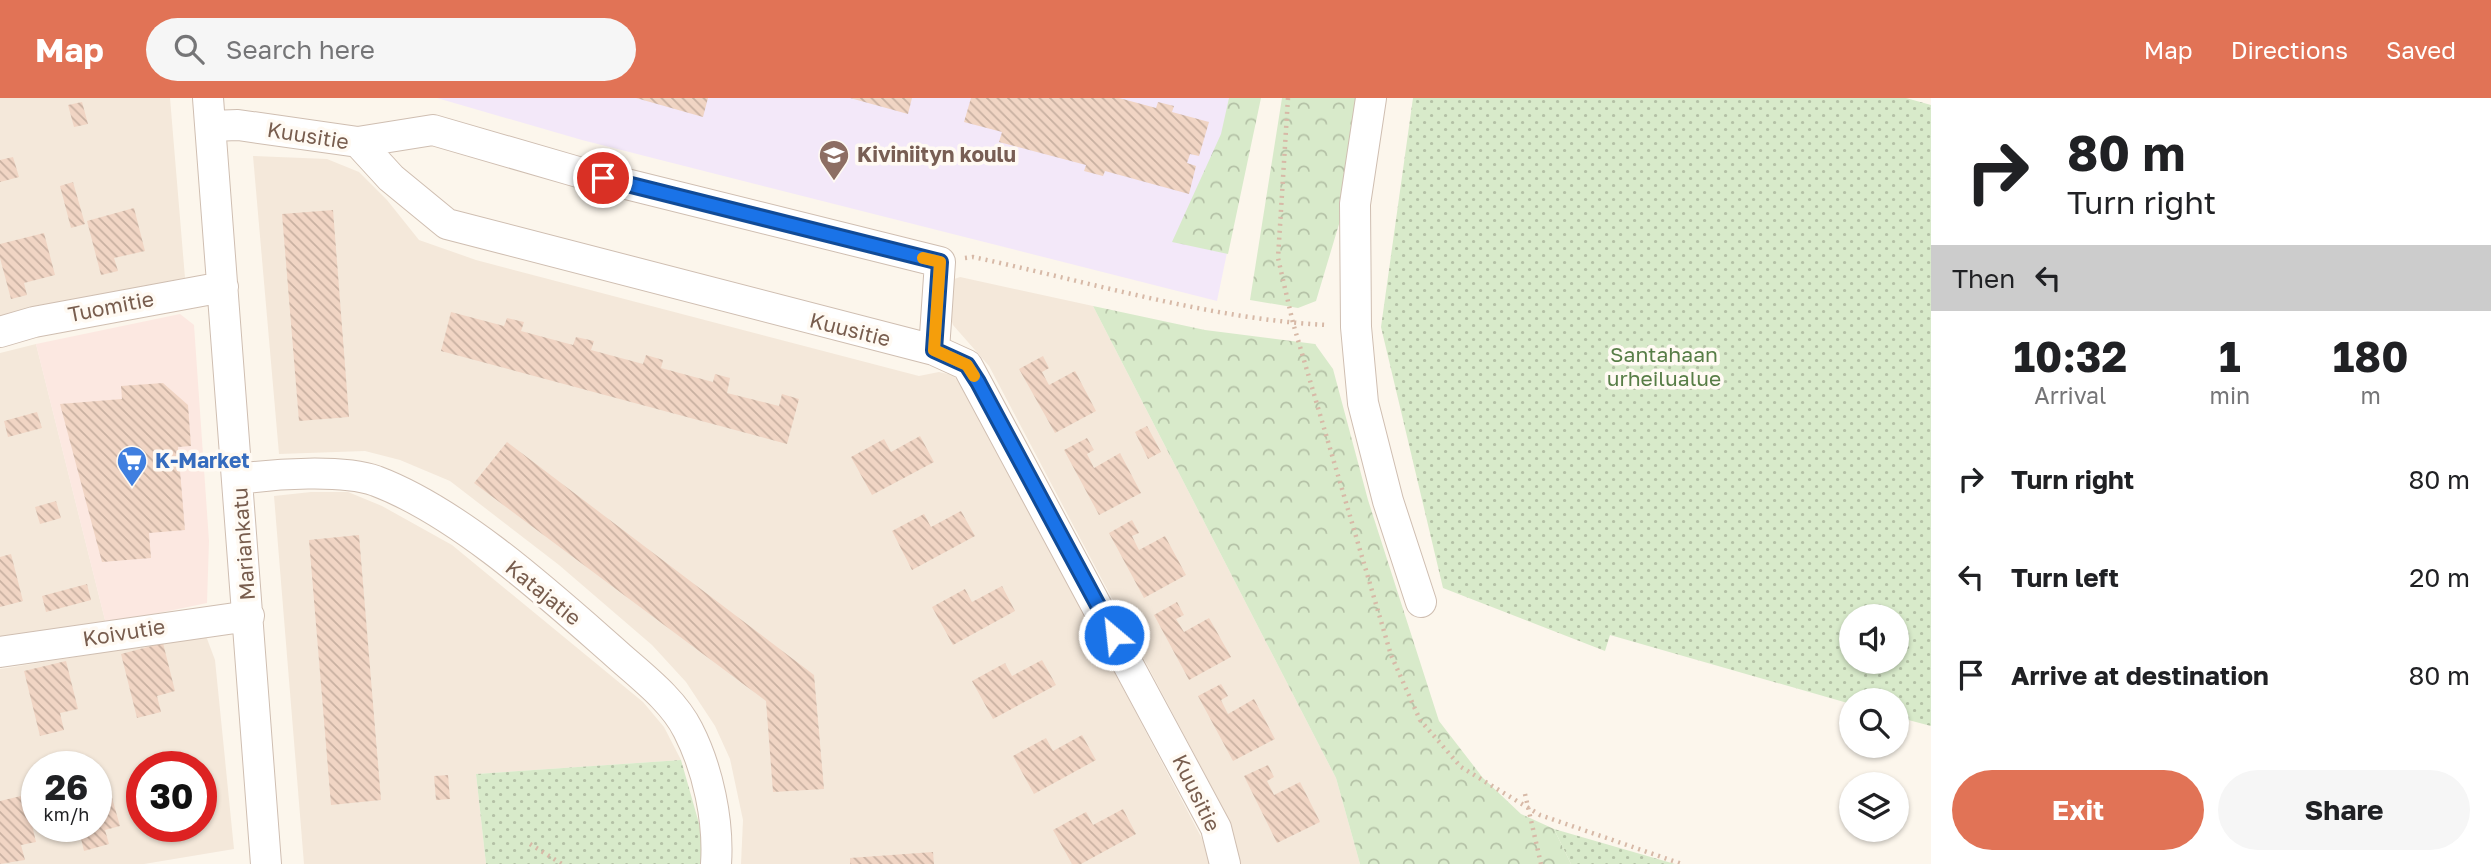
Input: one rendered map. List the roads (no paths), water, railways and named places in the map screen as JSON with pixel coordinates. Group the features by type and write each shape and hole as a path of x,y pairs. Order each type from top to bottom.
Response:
{"street":[{"path":"1371,98 1355,204 1356,327 1363,403 1388,501 1421,602"},
{"name":"Kuusitie","path":"209,112 238,125 358,142 391,178 447,224 934,350 967,365 1216,828 1225,864"},
{"name":"Mariankatu","path":"209,112 249,616 260,863"},
{"path":"358,142 433,131 578,172 940,262 934,350"},
{"name":"Tuomitie","path":"0,332 34,322 223,287"},
{"name":"Katajatie","path":"239,479 309,473 373,480 424,505 470,534 502,559 660,693 688,729 713,811 718,840 716,864"},
{"name":"Koivutie","path":"0,652 249,616"}],"place":[{"name":"Kiviniityn koulu","path":"834,182"},
{"name":"K-Market","path":"132,488"}],"park label":[{"name":"Santahaan urheilualue","path":"1664,367"}]}
